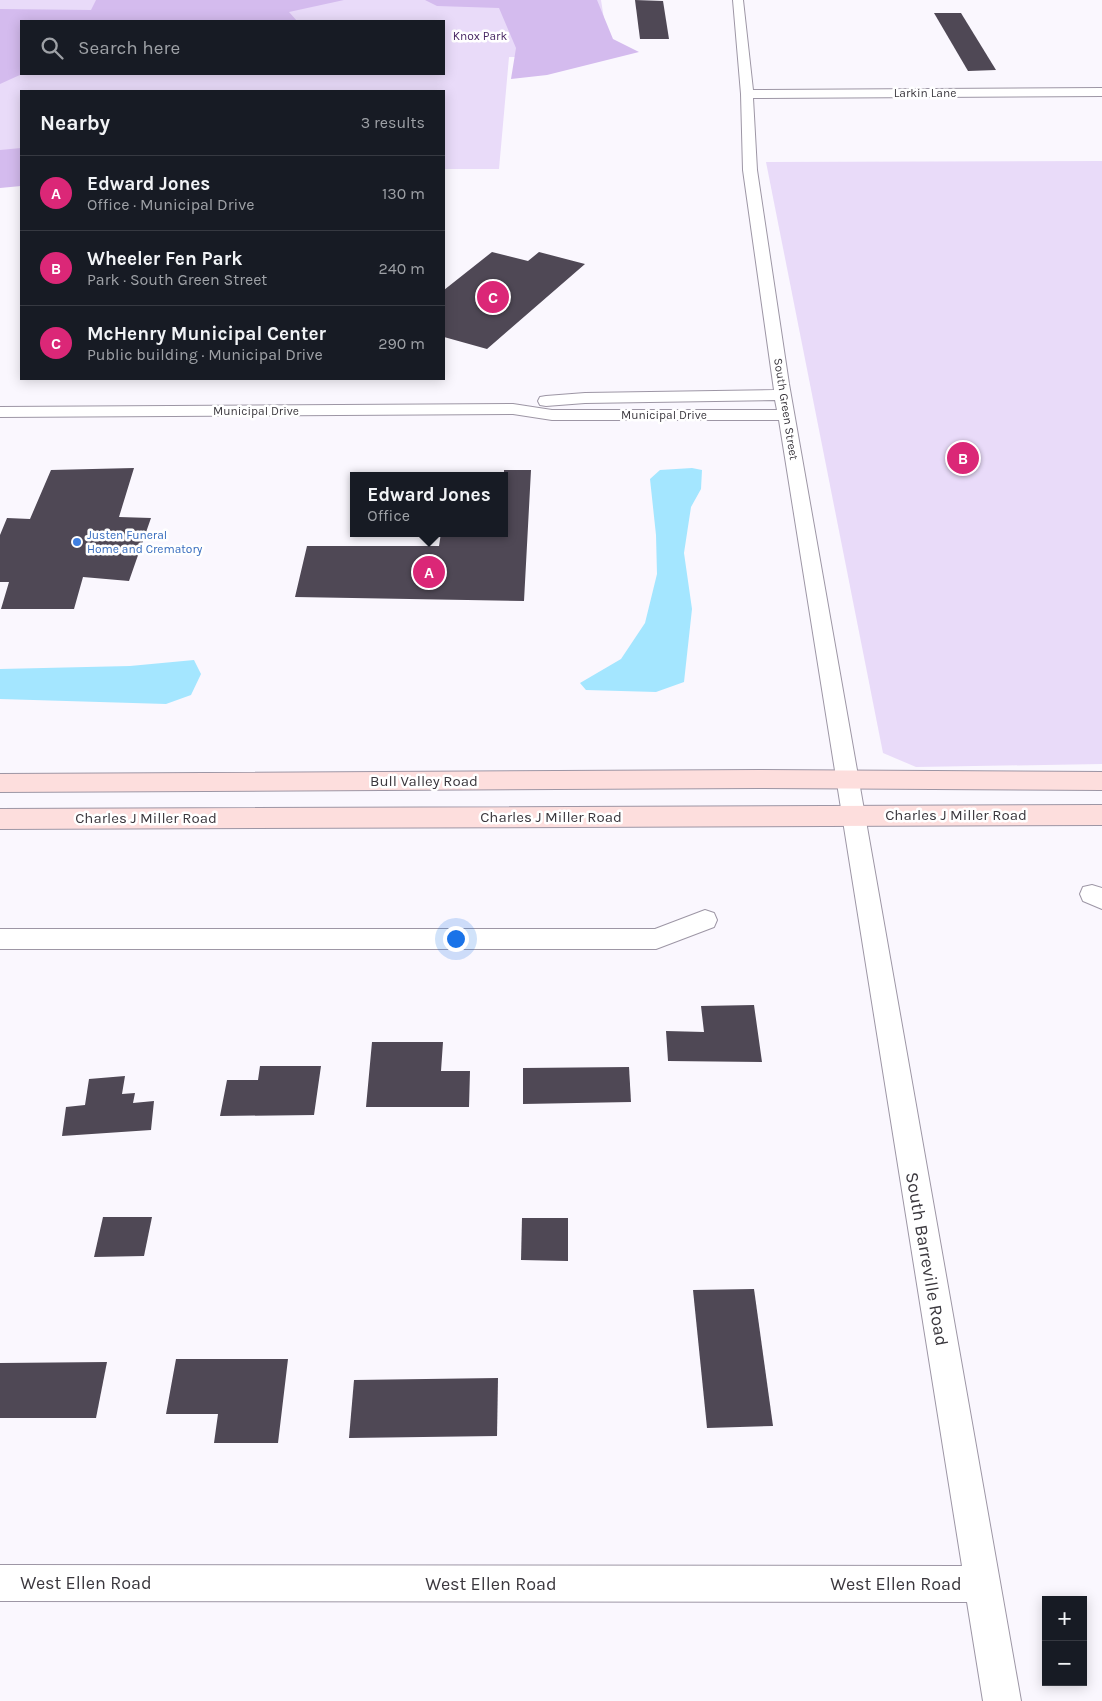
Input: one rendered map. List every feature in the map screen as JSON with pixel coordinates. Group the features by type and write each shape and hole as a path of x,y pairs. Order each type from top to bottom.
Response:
{"street":[{"name":"South Green Street","path":"738,0 747,94 750,170 786,416 855,816"},
{"name":"Larkin Lane","path":"747,94 1102,92"},
{"name":"Municipal Drive","path":"513,409 549,400 783,395"},
{"name":"Municipal Drive","path":"0,412 513,409 552,415 786,416"},
{"path":"848,780 1102,781"},
{"name":"Bull Valley Road","path":"0,783 848,780"},
{"name":"Charles J Miller Road","path":"0,819 1102,815"},
{"name":"South Barreville Road","path":"855,816 872,934 1002,1701"},
{"path":"0,939 656,939 705,920"},
{"name":"West Ellen Road","path":"0,1583 982,1584"}],"green space":[{"name":"Knox Park","path":"0,0 601,0 610,57 509,57 499,169 445,169 445,90 20,90 20,169 0,169"},
{"path":"1102,161 1102,764 916,767 883,753 766,162"}],"shaded area":[{"path":"96,0 344,0 289,12 296,20 20,20 20,75 0,84 0,9 91,10"},
{"path":"425,0 597,0 613,39 639,52 547,75 511,79 516,48 499,8 437,6"},
{"path":"20,148 20,186 0,188 0,150"}],"water":[{"path":"692,468 702,470 701,489 691,507 684,553 692,609 684,682 656,692 586,690 580,683 621,659 645,623 657,574 656,535 650,479 660,470"},
{"path":"194,660 201,674 191,695 166,704 0,699 0,669 130,666"}],"building":[{"path":"635,0 663,1 669,39 640,39"},
{"path":"934,13 961,13 996,70 968,71"},
{"path":"492,252 528,261 539,252 585,264 487,349 445,337 445,289"},
{"path":"134,468 119,517 151,518 129,581 83,577 74,609 1,609 9,582 0,582 0,535 7,518 30,519 51,470"},
{"path":"504,470 531,470 524,601 295,597 307,546 439,546 440,537 508,537 508,472 504,472"},
{"path":"754,1005 762,1062 668,1061 666,1031 704,1032 701,1006"},
{"path":"372,1042 443,1042 441,1071 470,1071 469,1107 366,1107"},
{"path":"260,1066 321,1066 314,1115 220,1116 227,1080 258,1080"},
{"path":"629,1067 631,1102 523,1104 523,1068"},
{"path":"125,1076 122,1094 135,1093 133,1103 154,1101 151,1130 62,1136 66,1107 85,1105 89,1079"},
{"path":"103,1217 152,1217 144,1256 94,1257"},
{"path":"522,1218 568,1218 568,1261 521,1260"},
{"path":"754,1289 773,1426 707,1428 693,1290"},
{"path":"176,1359 288,1359 278,1443 214,1443 218,1414 166,1414"},
{"path":"107,1362 96,1418 0,1418 0,1363"},
{"path":"498,1378 497,1436 349,1438 354,1380"}],"place":[{"name":"McHenry Municipal Center","path":"493,297"},
{"name":"Wheeler Fen Park","path":"963,458"},
{"name":"Justen Funeral Home and Crematory","path":"77,542"},
{"name":"Edward Jones","path":"429,572"}]}
